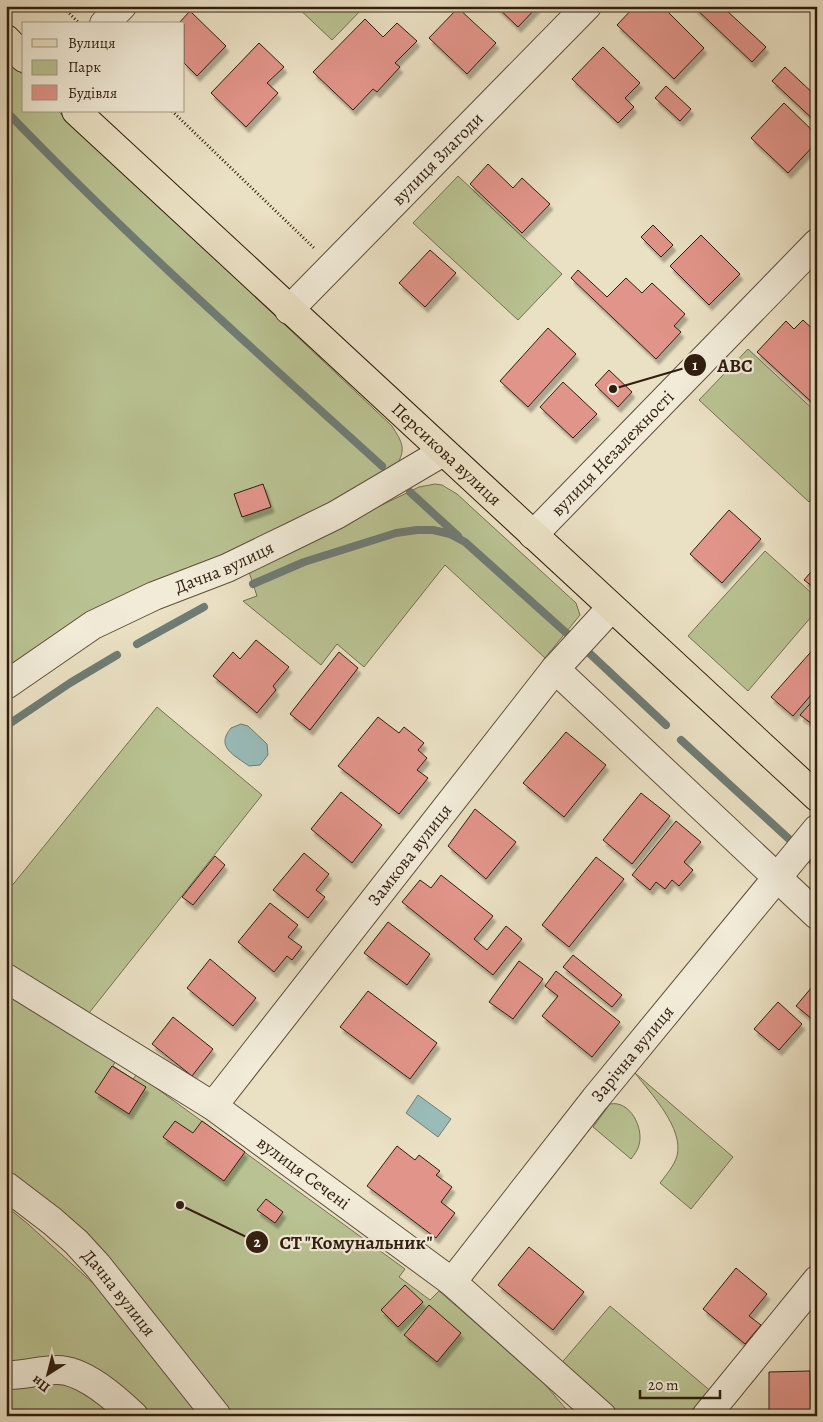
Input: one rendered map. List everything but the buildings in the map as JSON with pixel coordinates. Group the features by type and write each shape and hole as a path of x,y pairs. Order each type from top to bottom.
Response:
{"main road":[{"path":"6,39 22,56"},
{"name":"Персикова вулиця","path":"77,112 817,797"}],"street":[{"path":"106,22 122,6"},
{"name":"вулиця Злагоди","path":"289,310 587,6"},
{"name":"вулиця Незалежності","path":"532,535 817,243"},
{"name":"Дачна вулиця","path":"6,685 93,625 154,596 227,568 336,515 443,452"},
{"name":"Замкова вулиця","path":"213,1106 555,669 612,608"},
{"path":"555,669 817,915"},
{"name":"Зарічна вулиця","path":"452,1282 595,1099 817,829"},
{"name":"вулиця Сечені","path":"6,978 213,1106 452,1282 602,1416"},
{"name":"Дачна вулиця","path":"6,1186 76,1242 217,1416"},
{"path":"706,1416 817,1280"},
{"path":"6,1375 58,1369 76,1374 104,1390 134,1416"}],"path":[{"path":"62,6 78,22"},
{"path":"173,112 333,265"}],"green space":[{"path":"296,6 365,6 332,40"},
{"path":"6,58 22,74 22,112 59,112 392,426 401,441 402,450 396,466 332,506 6,674"},
{"path":"458,176 562,274 518,320 413,223"},
{"path":"748,349 817,413 817,493 809,502 699,400"},
{"path":"435,484 442,485 457,494 576,603 580,615 545,658 445,565 364,667 337,644 321,665 243,601 257,596 249,572 252,568 419,487"},
{"path":"765,551 817,598 817,610 748,691 688,636"},
{"path":"157,707 262,795 85,1018 6,970 6,893"},
{"path":"6,992 116,1060 113,1066 133,1079 137,1074 405,1269 399,1277 430,1300 439,1291 542,1381 572,1416 225,1416 6,1176"},
{"path":"635,1073 733,1157 691,1209 660,1183 672,1167 677,1156 676,1134 665,1112"},
{"path":"610,1104 624,1106 634,1117 637,1124 640,1138 639,1145 631,1159 593,1127"},
{"path":"6,1206 107,1296 206,1416 145,1416 138,1408 6,1365"},
{"path":"610,1306 713,1393 695,1416 616,1416 559,1366"},
{"path":"58,1376 123,1416 6,1416 6,1382"}],"water":[{"path":"241,724 248,726 267,744 268,755 260,765 249,766 228,750 225,740 227,735 231,728"},
{"path":"418,1095 451,1119 438,1137 406,1113"}],"waterway":[{"path":"6,111 144,248 382,466"},
{"path":"410,492 458,536"},
{"path":"253,584 304,562 396,533 433,530 450,534 465,542 572,638"},
{"path":"137,644 204,607"},
{"path":"586,650 666,725"},
{"path":"6,726 70,683 117,655"},
{"path":"681,740 789,839"},
{"path":"809,858 817,865"}],"place":[{"name":"ABC","path":"613,389"},
{"name":"СТ \"Комунальник\"","path":"180,1205"}]}
